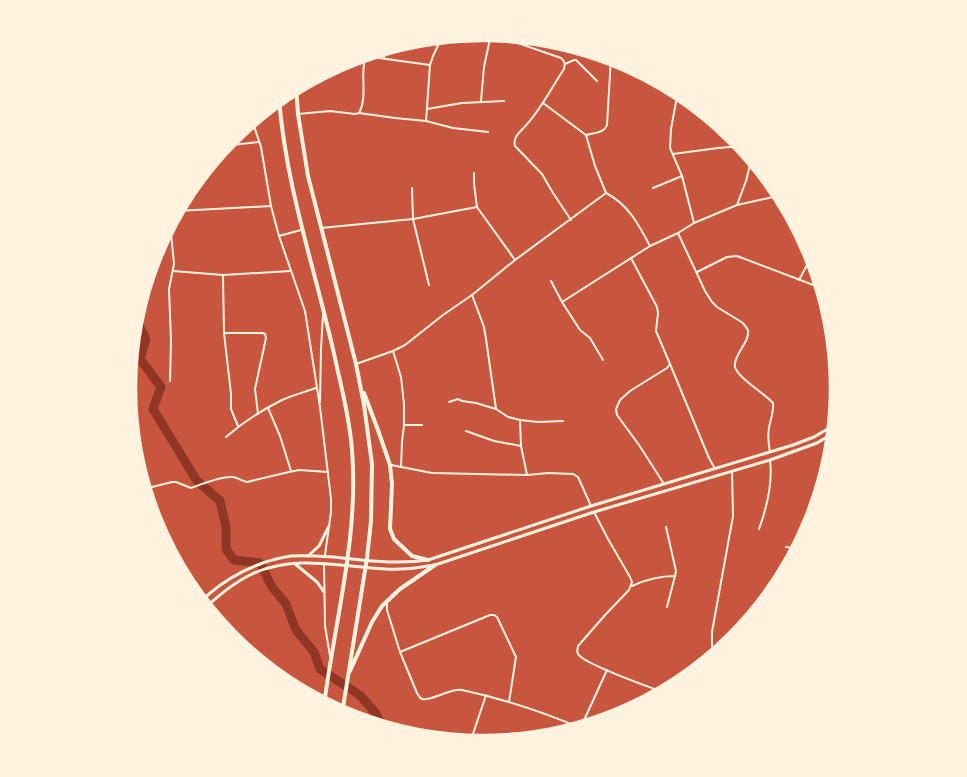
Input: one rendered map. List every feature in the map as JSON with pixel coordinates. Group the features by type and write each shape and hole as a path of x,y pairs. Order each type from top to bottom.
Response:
{"highway":[{"path":"297,96 308,176 356,364 368,428 372,464 371,521 367,558 343,706"},
{"path":"280,107 291,184 331,338 342,387 352,448 354,490 349,551 325,697"},
{"path":"360,386 375,421 390,465 392,484 390,529 394,539 412,556 428,560"},
{"path":"347,677 382,606 400,589 435,565"}],"main road":[{"path":"206,597 251,567 292,556 395,562 428,560 591,506 770,453 814,437 828,428"},
{"path":"211,603 253,573 293,563 324,563 385,569 412,569 435,565 594,512 770,460 827,438"},
{"path":"608,501 610,508"},
{"path":"308,556 319,546 329,526"},
{"path":"293,563 312,578 324,592"}],"street":[{"path":"482,101 488,41"},
{"path":"515,43 564,60 564,69 543,103 515,138 514,142 515,146 542,174 571,220"},
{"path":"426,121 430,65 439,44"},
{"path":"379,58 430,65"},
{"path":"565,64 576,60 597,81"},
{"path":"359,113 361,109 365,63"},
{"path":"586,135 606,129 610,66"},
{"path":"676,100 670,148 682,176 694,223"},
{"path":"427,109 462,103 504,101"},
{"path":"543,103 586,135 595,166 606,193 614,197 637,221 650,246"},
{"path":"298,114 330,111 359,113 426,121 453,128 488,132"},
{"path":"254,128 259,142 271,206 305,311 328,472 331,512 324,557"},
{"path":"237,145 259,142"},
{"path":"673,154 733,147"},
{"path":"737,205 750,166"},
{"path":"474,174 477,207 515,260"},
{"path":"653,188 682,176"},
{"path":"412,188 413,219 430,285"},
{"path":"356,364 405,345 606,193"},
{"path":"562,302 650,246 694,223 737,205 773,198"},
{"path":"186,211 271,206"},
{"path":"321,228 413,219 477,207"},
{"path":"280,236 302,230"},
{"path":"678,233 712,302 743,323 748,330 747,339 737,357 735,368 743,378 770,399 774,405 769,429 768,442 770,453"},
{"path":"170,381 169,288 174,264 171,237"},
{"path":"697,272 726,257 737,256 815,286"},
{"path":"632,258 657,307 656,331 715,469"},
{"path":"799,280 807,265"},
{"path":"173,271 223,275 291,271"},
{"path":"223,275 224,333 231,409 238,426"},
{"path":"551,281 580,330 590,338 603,360"},
{"path":"472,295 481,318 486,339 496,409"},
{"path":"320,407 323,309"},
{"path":"224,333 265,334 266,338 255,389 258,414"},
{"path":"393,351 401,376 404,425 401,467"},
{"path":"665,485 639,444 617,415 616,409 620,400 669,367 670,364"},
{"path":"226,437 238,426 282,400 316,388"},
{"path":"449,402 458,399 476,403 496,409 508,417 520,420 538,422 563,421"},
{"path":"268,408 280,436 291,471"},
{"path":"520,420 527,474"},
{"path":"404,425 422,425"},
{"path":"466,431 494,441 522,446"},
{"path":"759,529 766,508 771,479 770,460"},
{"path":"390,465 432,473 573,474 578,478 591,506"},
{"path":"151,487 176,482 191,488 234,476 247,482 291,471 328,472"},
{"path":"713,649 713,619 733,516 732,471"},
{"path":"594,512 632,582 629,590 577,649 578,653 582,658 607,670 656,690"},
{"path":"666,526 676,571 667,607"},
{"path":"786,547 792,548"},
{"path":"324,563 325,626 331,663"},
{"path":"631,586 649,578 675,576"},
{"path":"388,600 387,610 400,652 420,698 424,700 459,689 533,709 570,725"},
{"path":"400,652 494,615 497,617 516,657 509,702"},
{"path":"585,720 607,670"},
{"path":"472,736 486,695"}],"waterway":[{"path":"141,330 146,339 140,359 161,387 153,409 197,481 220,501 226,527 226,549 234,560 260,563 272,587 286,604 296,630 314,652 320,669 361,696 379,719"}]}
